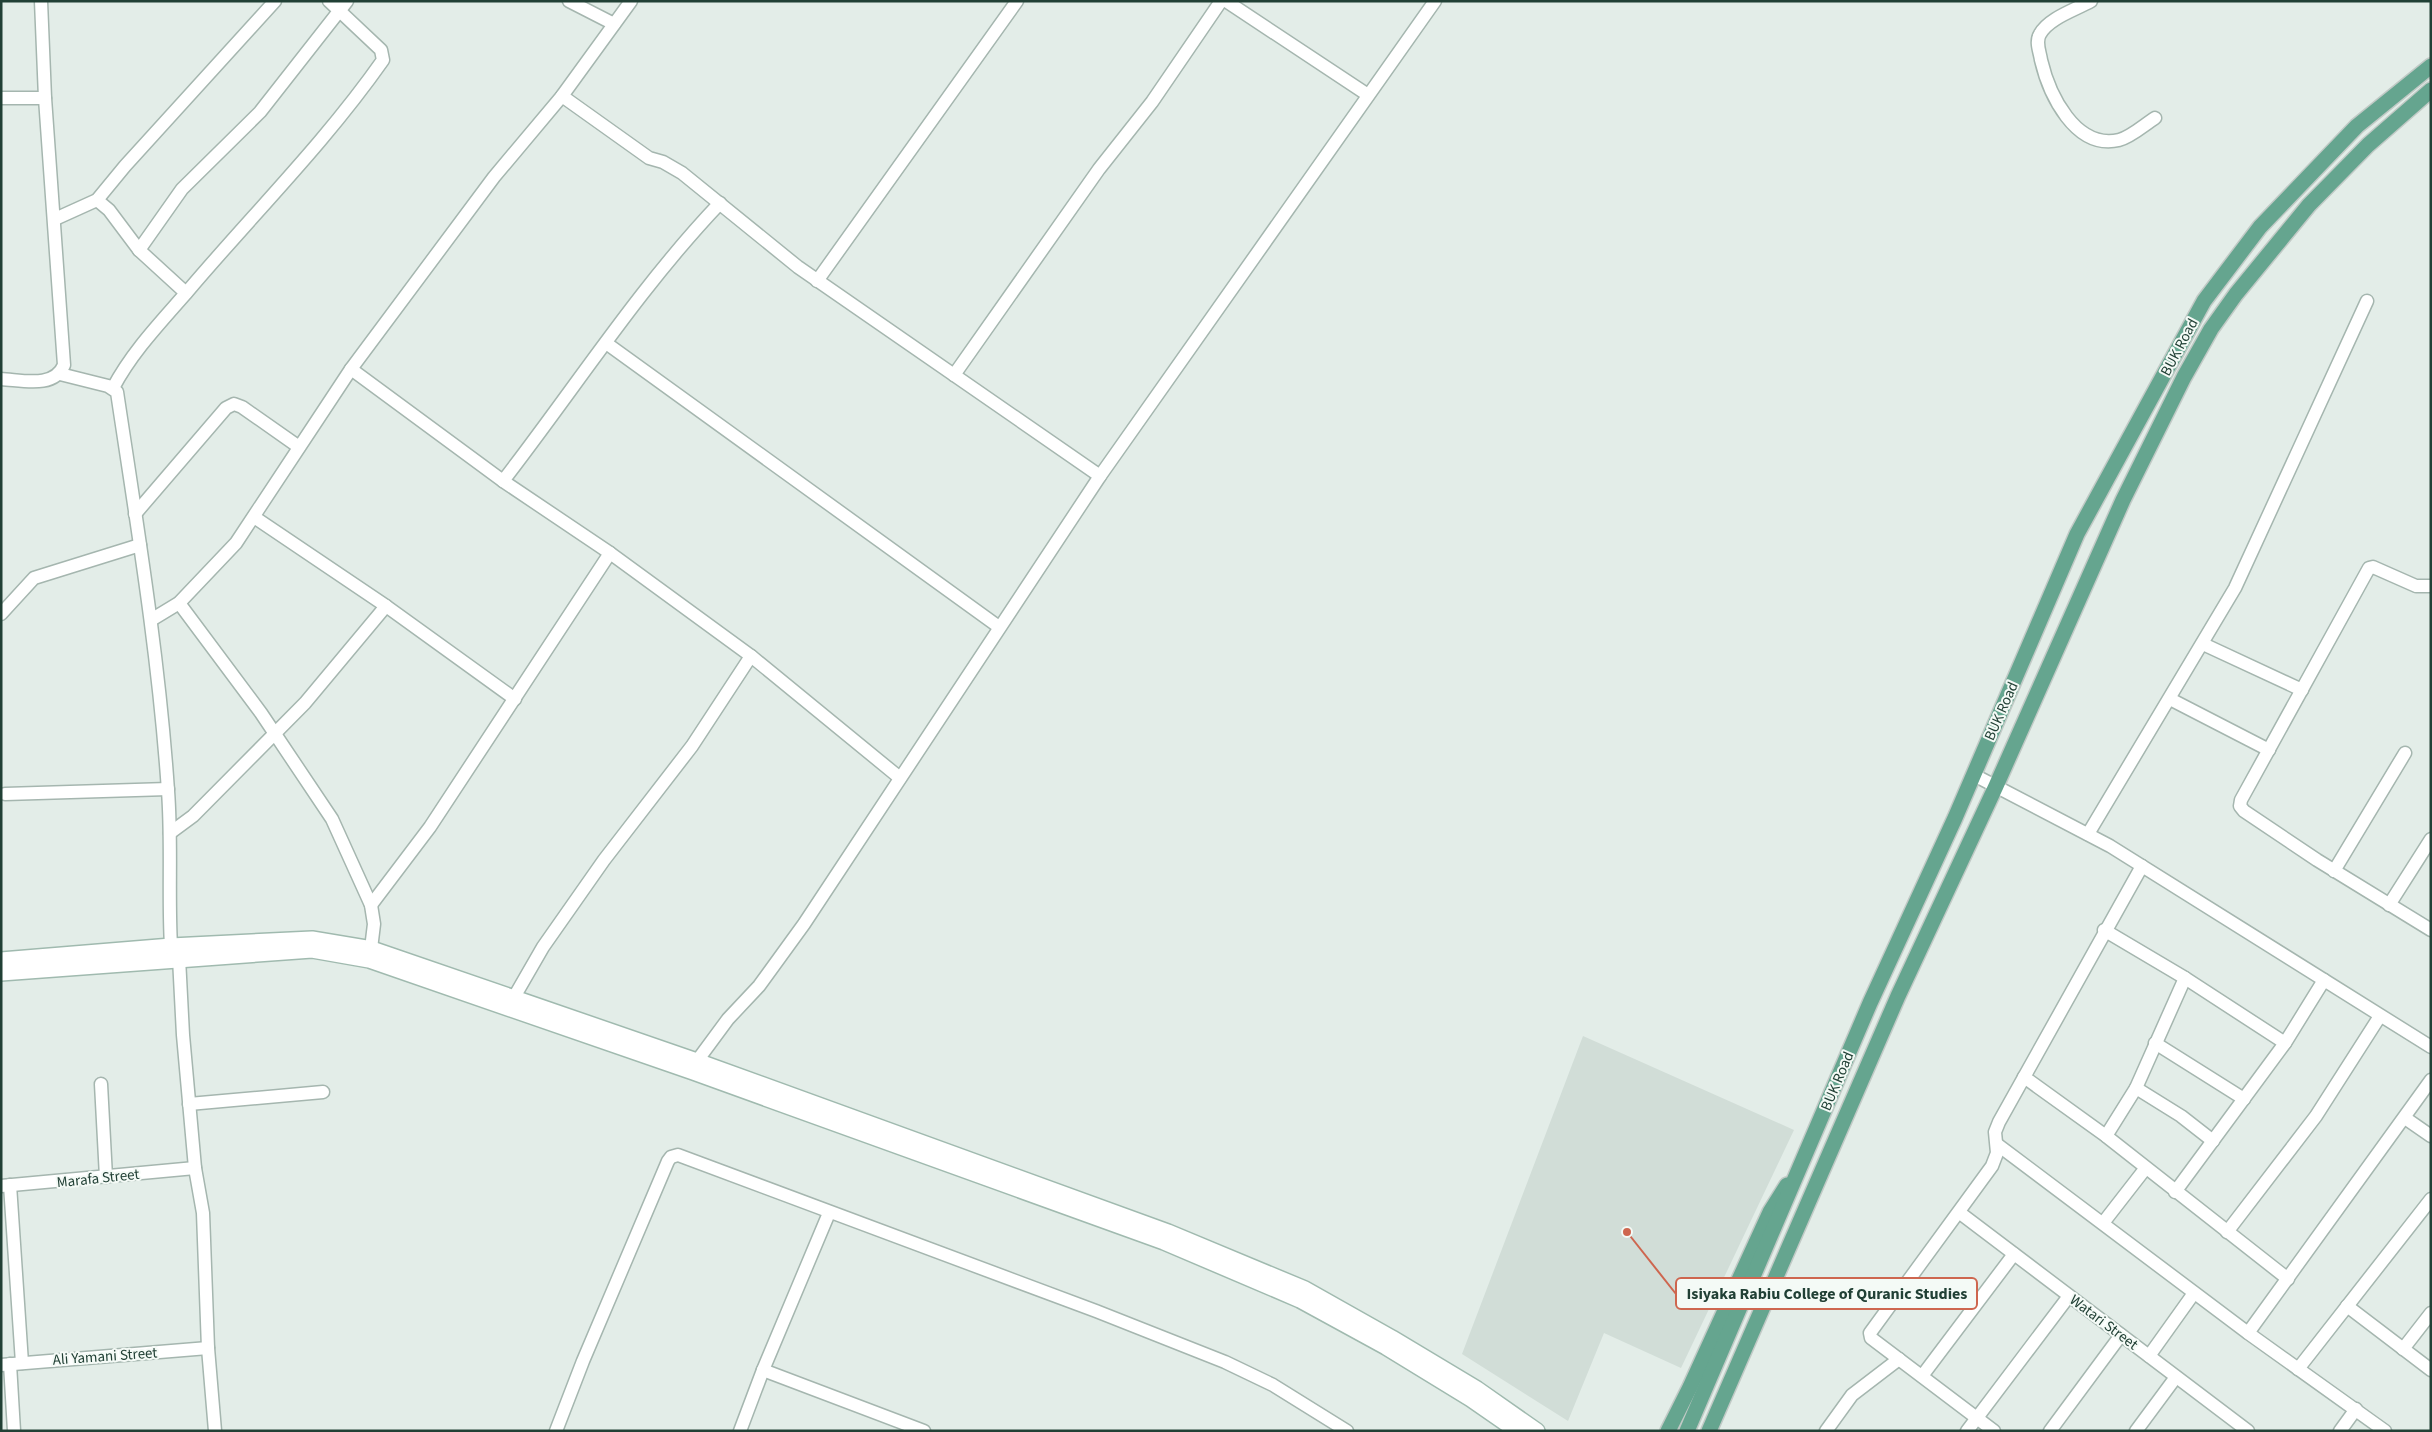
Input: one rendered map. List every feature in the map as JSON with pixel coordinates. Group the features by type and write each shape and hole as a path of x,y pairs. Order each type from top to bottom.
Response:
{"main road":[{"name":"BUK Road","path":"1687,1431 1798,1177 1870,1003 1974,774 2077,534 2204,301 2260,227 2357,126 2431,66"},
{"name":"BUK Road","path":"1709,1431 1898,996 1996,786 2123,500 2184,377 2211,329 2236,294 2309,205 2368,145 2431,90"},
{"path":"1,973 175,952 312,939 371,954 513,998 927,1151 1168,1232 1305,1290 1392,1338 1508,1424 1537,1431"},
{"path":"1,960 175,952"},
{"path":"371,954 695,1066"},
{"path":"1717,1431 1821,1187 1826,1162"},
{"path":"1668,1431 1770,1212 1780,1193 1798,1177"}],"street":[{"path":"1,379 38,381 53,379 60,374 64,359 45,98 41,1"},
{"path":"55,218 97,200 130,160 274,1"},
{"path":"113,388 133,354 304,163 350,108 383,60 381,50 343,6 329,1"},
{"path":"569,1 614,24"},
{"path":"151,620 179,603 236,543 351,369 494,177 562,96 631,1"},
{"path":"818,281 1018,1"},
{"path":"954,375 1094,176 1152,102 1221,1"},
{"path":"1226,1 1368,95"},
{"path":"695,1066 728,1019 759,986 776,963 1100,476 1435,1"},
{"path":"2091,1 2047,26 2039,35 2037,42 2054,99 2086,134 2108,140 2126,137 2154,118"},
{"path":"139,250 182,189 260,112 343,6"},
{"path":"562,96 650,158 663,162 682,173 798,267 1100,476"},
{"path":"1,98 45,98"},
{"path":"97,200 109,210 139,250 186,293"},
{"path":"503,481 606,343 695,229 720,203"},
{"path":"2088,834 2235,588 2367,301"},
{"path":"606,343 999,627"},
{"path":"351,369 503,481 610,553 750,656 900,778"},
{"path":"60,374 79,377 113,388 117,392 151,620 168,789 170,834 169,908 175,952 195,1168 203,1213 208,1348 215,1431"},
{"path":"135,514 226,408 234,404 242,407 299,446"},
{"path":"254,517 386,606 515,698"},
{"path":"1,614 34,578 140,545"},
{"path":"371,905 430,827 610,553"},
{"path":"2431,586 2416,586 2373,567 2369,568 2241,800 2240,806 2244,811 2334,871 2431,930"},
{"path":"179,603 275,733 332,819 371,905 374,924 371,954"},
{"path":"170,834 194,816 305,703 386,606"},
{"path":"2203,644 2302,690"},
{"path":"513,998 548,939 604,860 692,746 750,656"},
{"path":"2170,699 2269,750"},
{"path":"2334,871 2405,753"},
{"path":"1974,774 2088,834 2142,866 2431,1047"},
{"path":"5,794 168,789"},
{"path":"2389,905 2431,839"},
{"path":"1994,1431 1871,1338 1870,1333 1960,1213 1992,1166 1998,1144 1995,1132 1997,1127 2104,930 2142,866"},
{"path":"2104,930 2185,978 2285,1043"},
{"path":"2106,1136 2136,1088 2185,978"},
{"path":"2175,1192 2285,1043 2324,980"},
{"path":"2227,1232 2316,1116 2380,1016"},
{"path":"2155,1043 2244,1099"},
{"path":"2024,1077 2106,1136 2145,1169 2288,1279"},
{"path":"2248,1333 2431,1080"},
{"path":"101,1084 106,1177"},
{"path":"2136,1088 2181,1116 2213,1141"},
{"path":"189,1104 323,1092"},
{"path":"2405,1118 2431,1136"},
{"path":"1998,1144 2194,1293 2385,1431"},
{"path":"556,1431 583,1360 671,1157 678,1155 829,1213 1096,1311 1225,1362 1273,1385 1347,1431"},
{"name":"Marafa Street","path":"6,1185 195,1168"},
{"path":"2103,1223 2145,1169"},
{"path":"6,1185 14,1431"},
{"path":"2298,1369 2431,1199"},
{"path":"740,1431 763,1370 829,1213"},
{"name":"Watari Street","path":"1960,1213 2248,1431"},
{"path":"1922,1376 2014,1254"},
{"path":"2149,1356 2194,1293"},
{"path":"1967,1431 2069,1296"},
{"path":"2347,1306 2431,1370"},
{"path":"2403,1349 2431,1313"},
{"path":"2050,1431 2121,1335"},
{"name":"Ali Yamani Street","path":"11,1364 208,1348"},
{"path":"1826,1431 1852,1395 1899,1359"},
{"path":"763,1370 924,1431"},
{"path":"2136,1431 2176,1377"},
{"path":"2340,1431 2356,1409"}],"shaded area":[{"path":"1583,1036 1794,1130 1681,1368 1604,1333 1568,1421 1462,1354"}],"place":[{"name":"Isiyaka Rabiu College of Quranic Studies","path":"1627,1232"}]}
